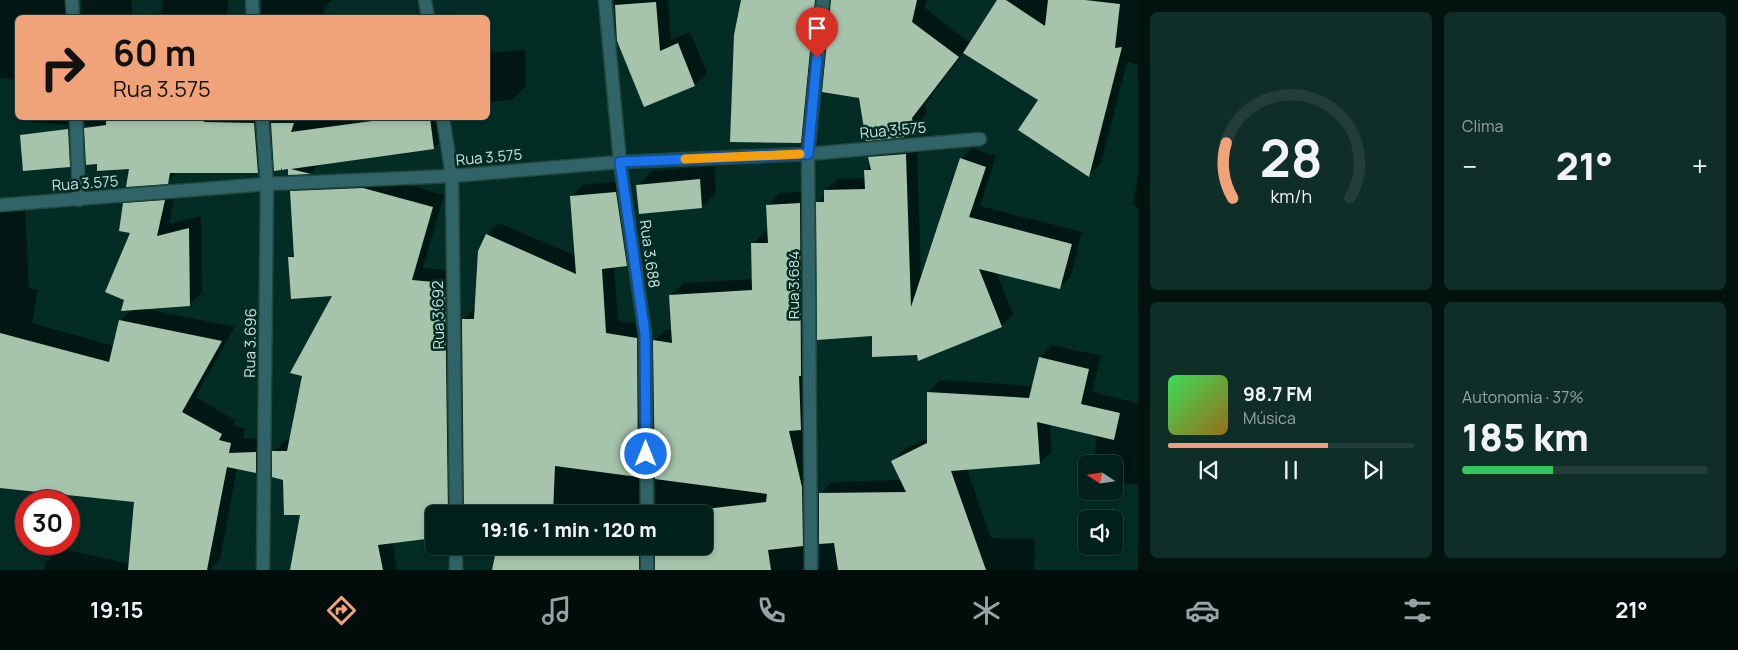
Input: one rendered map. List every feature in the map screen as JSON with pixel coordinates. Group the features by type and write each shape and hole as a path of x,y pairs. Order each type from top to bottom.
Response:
{"street":[{"path":"72,0 73,15"},
{"path":"252,0 253,15"},
{"path":"425,0 428,15"},
{"name":"Rua 3.688","path":"605,0 620,162 645,334 647,505"},
{"name":"Rua 3.684","path":"811,570 808,154 823,0"},
{"path":"76,120 79,200"},
{"name":"Rua 3.696","path":"262,120 268,184 263,570"},
{"name":"Rua 3.692","path":"443,120 452,176 456,505"},
{"name":"Rua 3.575","path":"0,205 268,184 452,176 620,162 808,154 980,139"},
{"path":"456,555 456,570"},
{"path":"647,555 647,570"}],"building":[{"path":"741,0 815,0 801,143 730,142 734,35"},
{"path":"831,0 917,0 912,22 959,57 912,118 914,128 905,129 905,137 866,141 859,98 822,92"},
{"path":"997,0 1006,0 1045,26 1048,0 1085,0 1120,4 1115,48 1122,47 1089,177 1018,130 1038,100 963,53"},
{"path":"656,2 660,51 678,43 695,86 644,107 617,41 615,5"},
{"path":"106,120 204,120 204,122 254,123 258,173 170,173 168,184 126,187 129,169 97,171 97,164 86,165 84,128 106,125"},
{"path":"379,120 430,120 434,149 291,169 311,174 288,175 288,169 282,170 282,167 281,170 274,171 271,123 294,123 291,132"},
{"path":"68,129 70,167 23,171 20,135"},
{"path":"906,154 911,307 960,158 986,167 969,217 1072,244 1060,289 979,269 1002,327 918,361 917,355 872,357 872,336 817,340 816,202 824,202 824,190 865,189 864,170 871,170 868,157"},
{"path":"700,179 702,208 639,214 636,185"},
{"path":"363,188 433,207 412,280 445,283 448,505 425,505 425,539 378,545 383,570 290,570 300,515 284,515 283,480 272,477 272,451 287,451 302,376 290,373 332,296 291,299 288,257 294,257 290,191"},
{"path":"616,192 627,266 602,269 606,333 637,338 638,477 555,466 553,505 464,505 462,319 474,319 478,251 486,234 576,274 570,196"},
{"path":"165,200 157,236 189,228 190,306 121,311 124,300 105,292 130,233 119,231 123,203"},
{"path":"800,203 801,376 799,376 801,430 789,431 802,487 803,546 768,550 771,570 655,570 655,555 713,555 713,508 766,502 767,494 655,479 653,340 672,343 669,295 752,290 751,243 768,243 766,205"},
{"path":"119,320 222,341 182,412 222,434 219,440 231,443 229,453 256,452 256,473 227,467 207,570 128,570 134,502 80,496 80,490 19,490 0,488 0,333 109,362"},
{"path":"1039,357 1089,369 1081,404 1120,413 1114,440 1037,422 1040,464 951,471 986,570 838,570 834,543 819,544 819,493 906,492 891,461 927,443 927,392 1029,398"},
{"path":"495,555 639,555 639,570 492,570"}],"slow traffic":[{"path":"685,159 800,154"}],"route":[{"path":"646,454 645,334 620,162 808,154 817,58"}]}
